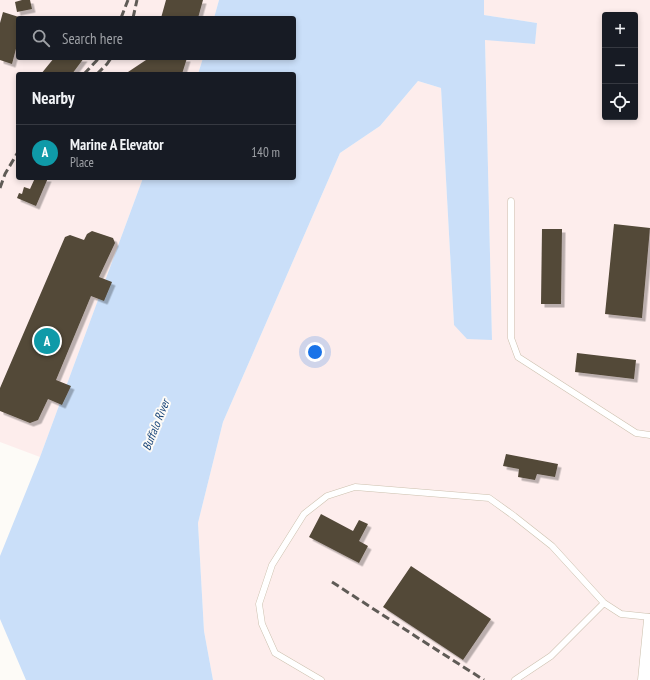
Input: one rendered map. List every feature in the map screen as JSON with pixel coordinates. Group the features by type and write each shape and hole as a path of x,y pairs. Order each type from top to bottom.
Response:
{"street":[{"path":"644,680 650,620"}],"lane":[{"path":"511,201 510,338 518,357 636,433 650,435"},
{"path":"321,680 275,653 262,624 259,604 272,565 304,514 327,496 355,487 489,498 552,546 604,603 620,614 650,617"},
{"path":"515,680 551,656 604,603"}],"shaded area":[{"path":"0,0 219,0 215,16 16,16 16,60 202,60 199,72 16,72 16,180 142,180 40,457 0,442"},
{"path":"484,0 650,0 650,680 213,680 204,631 198,523 223,422 340,153 380,126 418,81 441,88 454,325 492,340 485,39 535,44 537,23 484,15"}],"water":[{"name":"Buffalo River","path":"219,0 484,0 484,15 537,23 535,44 485,40 492,340 467,339 454,325 441,88 418,81 380,126 340,153 223,422 198,523 204,631 213,680 26,680 0,619 0,556 40,457 142,180 296,180 296,72 199,72 202,60 296,60 296,16 215,16"}],"building":[{"path":"30,0 32,9 17,12 15,2"},
{"path":"166,0 203,0 199,16 162,16"},
{"path":"3,12 16,16 16,49 12,64 0,60 0,23"},
{"path":"52,60 82,60 74,72 43,72"},
{"path":"146,60 186,60 183,72 128,72"},
{"path":"34,180 47,180 36,206 17,198 19,193 22,194 24,187 30,189"},
{"path":"614,224 650,228 642,318 605,314"},
{"path":"542,229 562,229 561,304 541,304"},
{"path":"92,231 113,238 115,243 99,277 112,282 104,301 91,296 56,380 71,386 62,405 48,399 38,420 30,423 0,411 0,388 65,237 70,235 84,240 87,234"},
{"path":"577,353 636,360 634,379 575,372"},
{"path":"506,454 558,464 555,477 537,474 535,480 518,477 519,469 503,466"},
{"path":"321,514 353,531 359,520 368,524 359,541 368,546 359,563 309,537"},
{"path":"411,566 491,619 463,660 383,607"}],"railway":[{"path":"122,16 128,0"},
{"path":"133,16 137,0"},
{"path":"86,72 97,60"},
{"path":"99,72 110,60"},
{"path":"0,188 5,174 16,155"},
{"path":"332,582 484,680"}],"place":[{"name":"Marine A Elevator","path":"47,341"}]}
